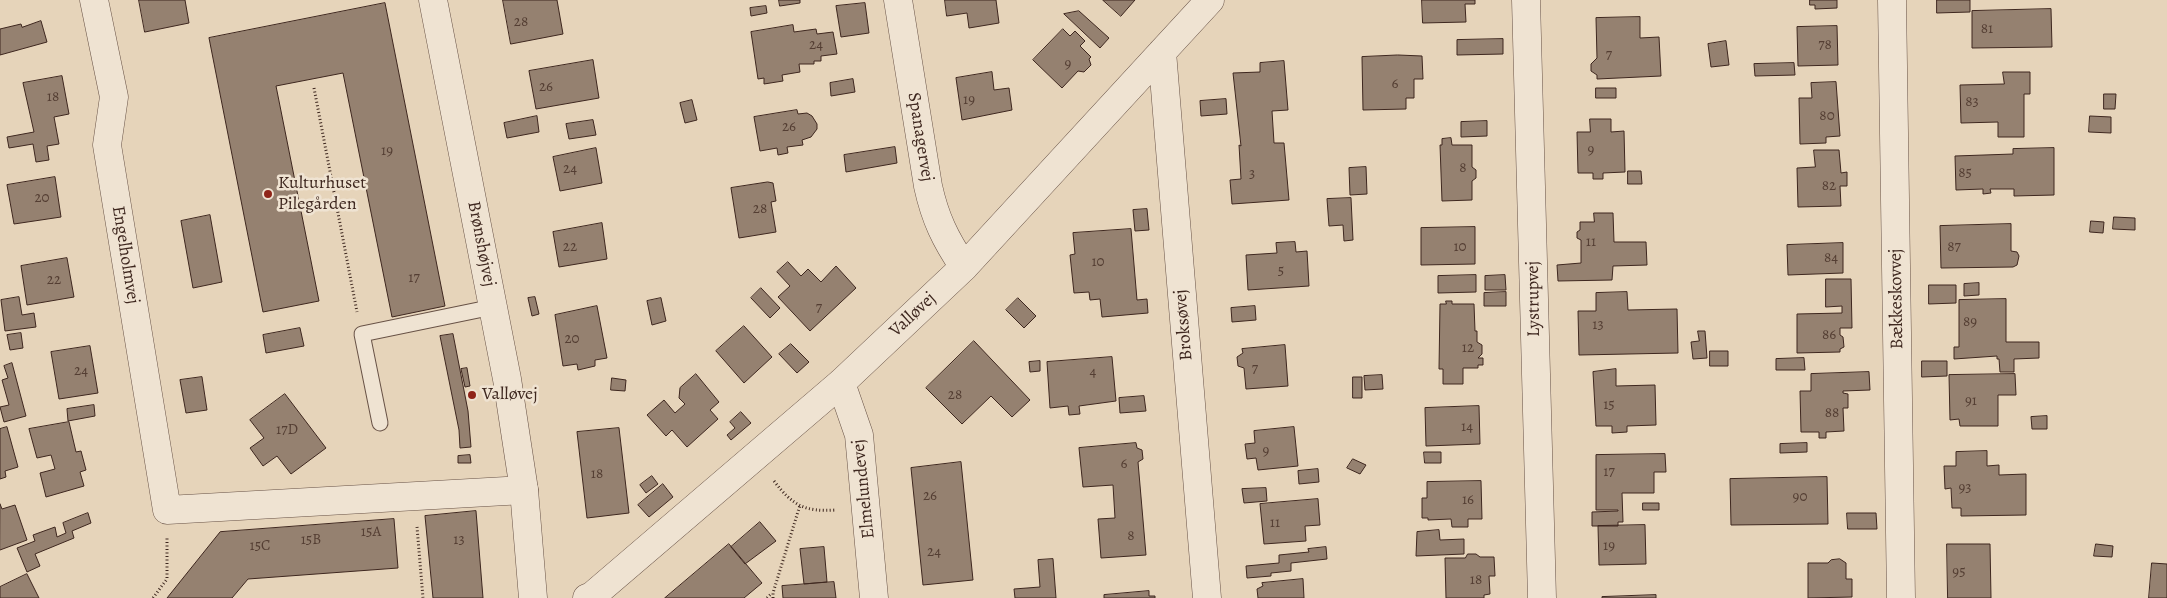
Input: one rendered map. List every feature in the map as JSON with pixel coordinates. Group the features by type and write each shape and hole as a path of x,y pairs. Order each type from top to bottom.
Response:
{"street":[{"name":"Engelholmvej","path":"94,0 114,97 107,145 168,510"},
{"name":"Brønshøjvej","path":"433,0 507,379 524,490 533,598"},
{"name":"Spanagervej","path":"898,0 934,213 946,241 964,267"},
{"name":"Valløvej","path":"587,598 592,596 841,383 964,267 1210,0"},
{"name":"Lystrupvej","path":"1526,0 1542,598"},
{"name":"Bækkeskovvej","path":"1892,0 1901,598"},
{"name":"Broksøvej","path":"1162,52 1207,598"},
{"name":"Elmelundevej","path":"841,383 859,435 874,598"},
{"path":"168,510 524,490"}],"lane":[{"path":"380,423 362,334 493,307"}],"path":[{"path":"314,88 362,334"},
{"path":"755,456 786,498 800,505 813,511 866,509"},
{"path":"415,496 423,598"},
{"path":"767,598 772,593 800,505"},
{"path":"153,598 168,579 168,510"},
{"path":"772,593 773,598"}],"building":[{"path":"139,0 185,0 189,23 145,32"},
{"path":"503,0 557,0 563,34 511,44"},
{"path":"779,0 800,0 800,3 780,6"},
{"path":"945,0 996,0 999,23 969,28 967,13 947,16"},
{"path":"1103,0 1135,0 1121,16"},
{"path":"1422,0 1475,0 1475,4 1465,4 1466,22 1423,23"},
{"path":"1810,0 1837,0 1837,8 1815,9 1815,5 1810,5"},
{"path":"1937,0 1970,0 1970,12 1937,13"},
{"name":"Kulturhuset Pilegården","path":"385,3 445,306 392,317 343,73 276,86 319,301 263,312 209,38"},
{"path":"865,3 869,33 841,37 836,6"},
{"path":"766,6 767,13 751,16 750,8"},
{"path":"2051,9 2052,47 1972,48 1972,11"},
{"path":"1079,11 1109,38 1100,48 1064,14"},
{"path":"1640,17 1640,38 1659,37 1661,76 1597,79 1597,75 1591,71 1591,64 1597,58 1596,18"},
{"path":"41,21 47,42 0,55 0,29 21,24 22,27"},
{"path":"793,25 794,32 816,29 817,34 833,32 837,54 821,56 821,61 814,61 814,64 799,64 800,72 782,75 783,81 764,84 764,78 758,79 751,32"},
{"path":"1837,26 1838,65 1798,66 1797,27"},
{"path":"1063,29 1070,36 1075,31 1085,41 1080,46 1091,57 1089,59 1091,65 1084,72 1078,71 1062,88 1033,60"},
{"path":"1503,39 1503,54 1457,55 1457,40"},
{"path":"1726,41 1729,65 1711,67 1708,44"},
{"path":"1422,56 1423,79 1414,79 1414,98 1406,98 1406,109 1363,110 1362,57"},
{"path":"593,60 599,98 536,109 529,71"},
{"path":"1284,61 1288,110 1272,111 1274,143 1284,143 1289,200 1232,204 1230,180 1241,179 1239,145 1241,146 1233,73 1260,72 1260,63"},
{"path":"1794,63 1795,75 1755,76 1754,64"},
{"path":"992,72 994,90 1009,88 1012,110 962,120 956,78"},
{"path":"2003,72 2030,72 2030,94 2024,94 2024,137 1998,137 1998,122 1961,123 1960,85 2004,84"},
{"path":"62,76 69,114 54,117 59,144 47,146 49,160 36,162 33,144 9,148 7,137 34,132 23,83"},
{"path":"853,79 855,92 831,96 830,83"},
{"path":"1836,82 1840,136 1826,137 1826,143 1800,144 1799,98 1812,98 1811,83"},
{"path":"1596,88 1616,88 1616,98 1596,98"},
{"path":"2104,94 2116,94 2115,109 2104,109"},
{"path":"1226,99 1227,114 1201,116 1200,101"},
{"path":"692,100 697,120 685,123 680,103"},
{"path":"797,110 798,114 807,113 812,116 817,124 817,129 811,137 802,140 803,145 787,147 788,153 778,155 777,148 760,151 754,117"},
{"path":"537,116 539,132 507,138 504,123"},
{"path":"2090,116 2111,117 2111,133 2089,132"},
{"path":"1590,119 1611,119 1611,132 1624,131 1625,172 1603,173 1603,179 1593,179 1593,173 1578,173 1577,132 1590,132"},
{"path":"593,120 596,135 569,139 566,124"},
{"path":"1487,121 1487,136 1461,137 1461,122"},
{"path":"1451,138 1452,145 1472,145 1472,167 1476,170 1476,178 1472,181 1472,200 1442,201 1440,145 1442,145 1442,139"},
{"path":"895,147 897,163 846,172 844,155"},
{"path":"596,148 602,183 560,191 553,157"},
{"path":"2054,148 2054,195 2014,196 2014,189 1990,189 1991,193 1983,194 1983,189 1956,190 1955,156 2013,154 2013,149"},
{"path":"1814,150 1839,150 1841,173 1847,172 1847,186 1840,186 1841,206 1798,207 1797,168 1815,167"},
{"path":"1366,167 1367,194 1350,195 1349,168"},
{"path":"1628,171 1641,171 1642,184 1628,184"},
{"path":"55,177 61,217 14,224 7,185"},
{"path":"768,182 773,183 776,201 771,202 776,232 739,238 731,188"},
{"path":"1351,198 1353,240 1344,241 1343,225 1329,226 1327,199"},
{"path":"1147,209 1149,230 1135,231 1133,210"},
{"path":"1594,213 1613,213 1614,242 1646,242 1647,265 1613,266 1612,280 1558,281 1557,265 1581,263 1581,240 1577,238 1577,232 1580,230 1580,222 1594,222"},
{"path":"210,215 222,282 193,288 181,221"},
{"path":"2114,217 2135,218 2135,230 2113,229"},
{"path":"2091,221 2104,222 2103,233 2090,232"},
{"path":"602,223 607,259 559,267 553,232"},
{"path":"2011,224 2011,251 2017,252 2019,256 2017,265 2013,267 1941,268 1940,226"},
{"path":"1475,227 1475,264 1421,265 1421,228"},
{"path":"1131,229 1137,300 1147,299 1148,313 1102,317 1100,299 1090,300 1089,292 1074,293 1070,255 1075,254 1073,233"},
{"path":"1295,242 1296,252 1307,251 1309,286 1248,290 1246,255 1277,253 1276,243"},
{"path":"1843,243 1843,273 1788,275 1787,245"},
{"path":"67,258 74,297 27,305 21,266"},
{"path":"788,262 801,276 808,269 821,282 836,266 856,288 810,331 778,297 790,286 777,272"},
{"path":"1476,275 1476,292 1438,293 1438,276"},
{"path":"1505,275 1506,290 1485,290 1485,276"},
{"path":"1826,279 1851,279 1852,328 1840,328 1844,347 1840,349 1840,352 1797,353 1797,314 1842,313 1842,306 1826,307"},
{"path":"1979,283 1979,295 1964,296 1964,284"},
{"path":"1929,285 1956,285 1956,303 1929,304"},
{"path":"761,288 780,308 770,318 751,298"},
{"path":"1506,292 1506,306 1484,306 1484,293"},
{"path":"1627,292 1628,310 1677,309 1678,353 1579,355 1578,311 1596,311 1596,293"},
{"path":"19,297 22,315 34,313 36,327 5,331 1,300"},
{"path":"535,297 539,314 532,316 528,298"},
{"path":"661,298 666,321 652,325 647,301"},
{"path":"1018,298 1036,316 1024,328 1006,310"},
{"path":"2006,299 2006,342 2039,342 2039,358 2014,359 2014,372 2000,372 1997,356 1954,359 1954,347 1959,347 1959,300"},
{"path":"1446,301 1452,301 1452,304 1474,304 1477,342 1482,345 1482,354 1478,358 1483,358 1483,365 1478,365 1478,368 1463,368 1463,384 1443,384 1443,369 1439,369 1440,304 1446,304"},
{"path":"597,306 607,358 595,360 595,366 578,370 577,364 563,366 555,315"},
{"path":"1255,306 1256,320 1232,322 1231,308"},
{"path":"744,326 772,357 744,383 716,351"},
{"path":"300,328 304,346 266,353 263,335"},
{"path":"1698,331 1705,331 1707,358 1693,359 1691,342 1699,341"},
{"path":"21,333 23,348 10,350 7,335"},
{"path":"453,334 468,411 471,447 460,448 459,430 440,336"},
{"path":"974,341 1030,400 1012,417 991,396 962,424 926,388"},
{"path":"791,344 809,362 797,373 779,354"},
{"path":"1285,345 1288,386 1246,389 1244,368 1238,366 1237,357 1243,353 1242,349"},
{"path":"90,346 98,393 59,399 51,352"},
{"path":"1710,351 1728,351 1728,366 1710,366"},
{"path":"1112,357 1116,401 1079,406 1080,414 1069,415 1068,406 1050,408 1047,362"},
{"path":"1804,358 1805,370 1776,370 1776,359"},
{"path":"1040,361 1040,371 1030,372 1029,362"},
{"path":"1922,361 1947,361 1947,376 1922,377"},
{"path":"12,363 26,416 4,422 0,407 9,405 2,380 8,378 4,366"},
{"path":"467,368 470,386 465,387 461,369"},
{"path":"1616,369 1616,386 1655,385 1656,425 1627,426 1627,432 1612,433 1612,426 1596,426 1593,372"},
{"path":"1869,372 1870,390 1843,391 1843,393 1848,394 1848,408 1843,408 1844,431 1826,432 1826,438 1819,438 1819,432 1801,432 1800,391 1811,391 1811,374"},
{"path":"696,374 719,402 710,410 718,419 687,447 672,430 666,436 647,415 664,400 675,413 685,404 679,398 680,388"},
{"path":"2015,374 2016,395 1998,395 1998,426 1960,426 1959,419 1950,420 1949,375"},
{"path":"1382,375 1383,389 1365,390 1364,376"},
{"path":"202,377 207,410 186,413 180,380"},
{"path":"1353,377 1362,377 1362,398 1353,398"},
{"path":"612,378 626,380 625,391 611,390"},
{"path":"285,394 326,448 291,474 277,456 263,466 250,448 264,438 250,420"},
{"path":"1144,396 1146,411 1120,413 1119,398"},
{"path":"94,405 95,416 68,421 67,409"},
{"path":"1479,406 1480,444 1426,446 1425,408"},
{"path":"741,412 751,423 731,440 727,435 735,428 730,422"},
{"path":"2047,416 2047,429 2032,429 2031,417"},
{"path":"69,422 76,452 81,451 86,470 80,472 84,486 46,497 40,473 55,469 51,455 37,458 29,429"},
{"path":"7,427 18,467 5,471 6,477 0,479 0,429"},
{"path":"1294,427 1298,466 1258,470 1256,458 1247,459 1245,444 1255,443 1254,431"},
{"path":"619,428 629,513 587,518 577,432"},
{"path":"1136,443 1137,448 1142,450 1143,459 1138,462 1146,555 1101,558 1098,519 1115,518 1113,485 1083,487 1079,448"},
{"path":"1807,443 1807,452 1780,453 1780,444"},
{"path":"1987,451 1987,466 1999,465 1999,475 2026,474 2026,515 1961,516 1961,508 1952,508 1951,488 1945,489 1944,466 1956,466 1956,452"},
{"path":"1424,452 1441,452 1441,463 1425,463"},
{"path":"1665,454 1666,472 1654,472 1654,493 1622,493 1623,522 1618,522 1618,526 1592,526 1592,512 1618,511 1596,510 1596,455"},
{"path":"470,455 471,463 458,463 458,456"},
{"path":"1353,459 1366,465 1360,474 1347,468"},
{"path":"961,462 973,580 923,585 911,468"},
{"path":"1318,469 1319,482 1299,484 1298,471"},
{"path":"652,476 658,484 646,493 640,485"},
{"path":"1827,477 1828,524 1731,525 1730,479"},
{"path":"1481,481 1482,519 1468,519 1468,527 1452,527 1451,519 1428,520 1428,518 1422,518 1422,498 1427,498 1427,482"},
{"path":"663,484 673,497 649,517 638,505"},
{"path":"1266,488 1267,501 1244,503 1242,489"},
{"path":"1318,499 1320,525 1305,526 1306,541 1264,544 1260,504"},
{"path":"1643,503 1659,503 1659,510 1643,510"},
{"path":"0,504 2,509 15,505 27,540 0,550"},
{"path":"476,511 483,598 433,598 425,516"},
{"path":"88,513 91,523 72,531 74,538 35,554 40,566 27,572 17,548 35,541 33,535 55,527 57,537 66,533 63,523"},
{"path":"1847,513 1876,513 1877,529 1848,529"},
{"path":"394,519 398,568 248,579 232,598 167,598 220,532"},
{"path":"760,522 776,541 745,564 731,547"},
{"path":"1645,525 1646,564 1599,565 1598,526"},
{"path":"1439,530 1440,540 1464,539 1464,554 1416,556 1417,532"},
{"path":"729,544 762,583 744,598 665,598"},
{"path":"1947,544 1990,544 1991,598 1948,598"},
{"path":"2096,544 2113,546 2112,557 2094,556"},
{"path":"824,547 827,582 804,584 800,549"},
{"path":"1326,547 1327,559 1291,563 1291,571 1271,573 1271,576 1247,578 1246,566 1279,563 1279,555 1309,552 1308,549"},
{"path":"1468,554 1476,554 1480,557 1494,557 1495,576 1489,576 1490,594 1484,595 1484,598 1446,598 1445,558 1465,558"},
{"path":"1053,559 1056,598 1015,598 1014,589 1040,587 1038,560"},
{"path":"1840,559 1846,563 1846,579 1852,579 1852,597 1808,598 1808,563 1828,563 1831,560"},
{"path":"2152,563 2167,564 2167,598 2149,598"},
{"path":"27,574 39,598 0,598 0,587"},
{"path":"1303,579 1304,598 1258,598 1257,589 1263,586 1262,583"},
{"path":"834,582 836,598 783,598 782,586"},
{"path":"1149,591 1149,596 1155,596 1155,598 1104,598 1104,595"},
{"path":"1656,595 1656,598 1602,598 1602,597"}],"place":[{"name":"Kulturhuset Pilegården","path":"268,194"},
{"name":"Valløvej","path":"472,395"}]}
